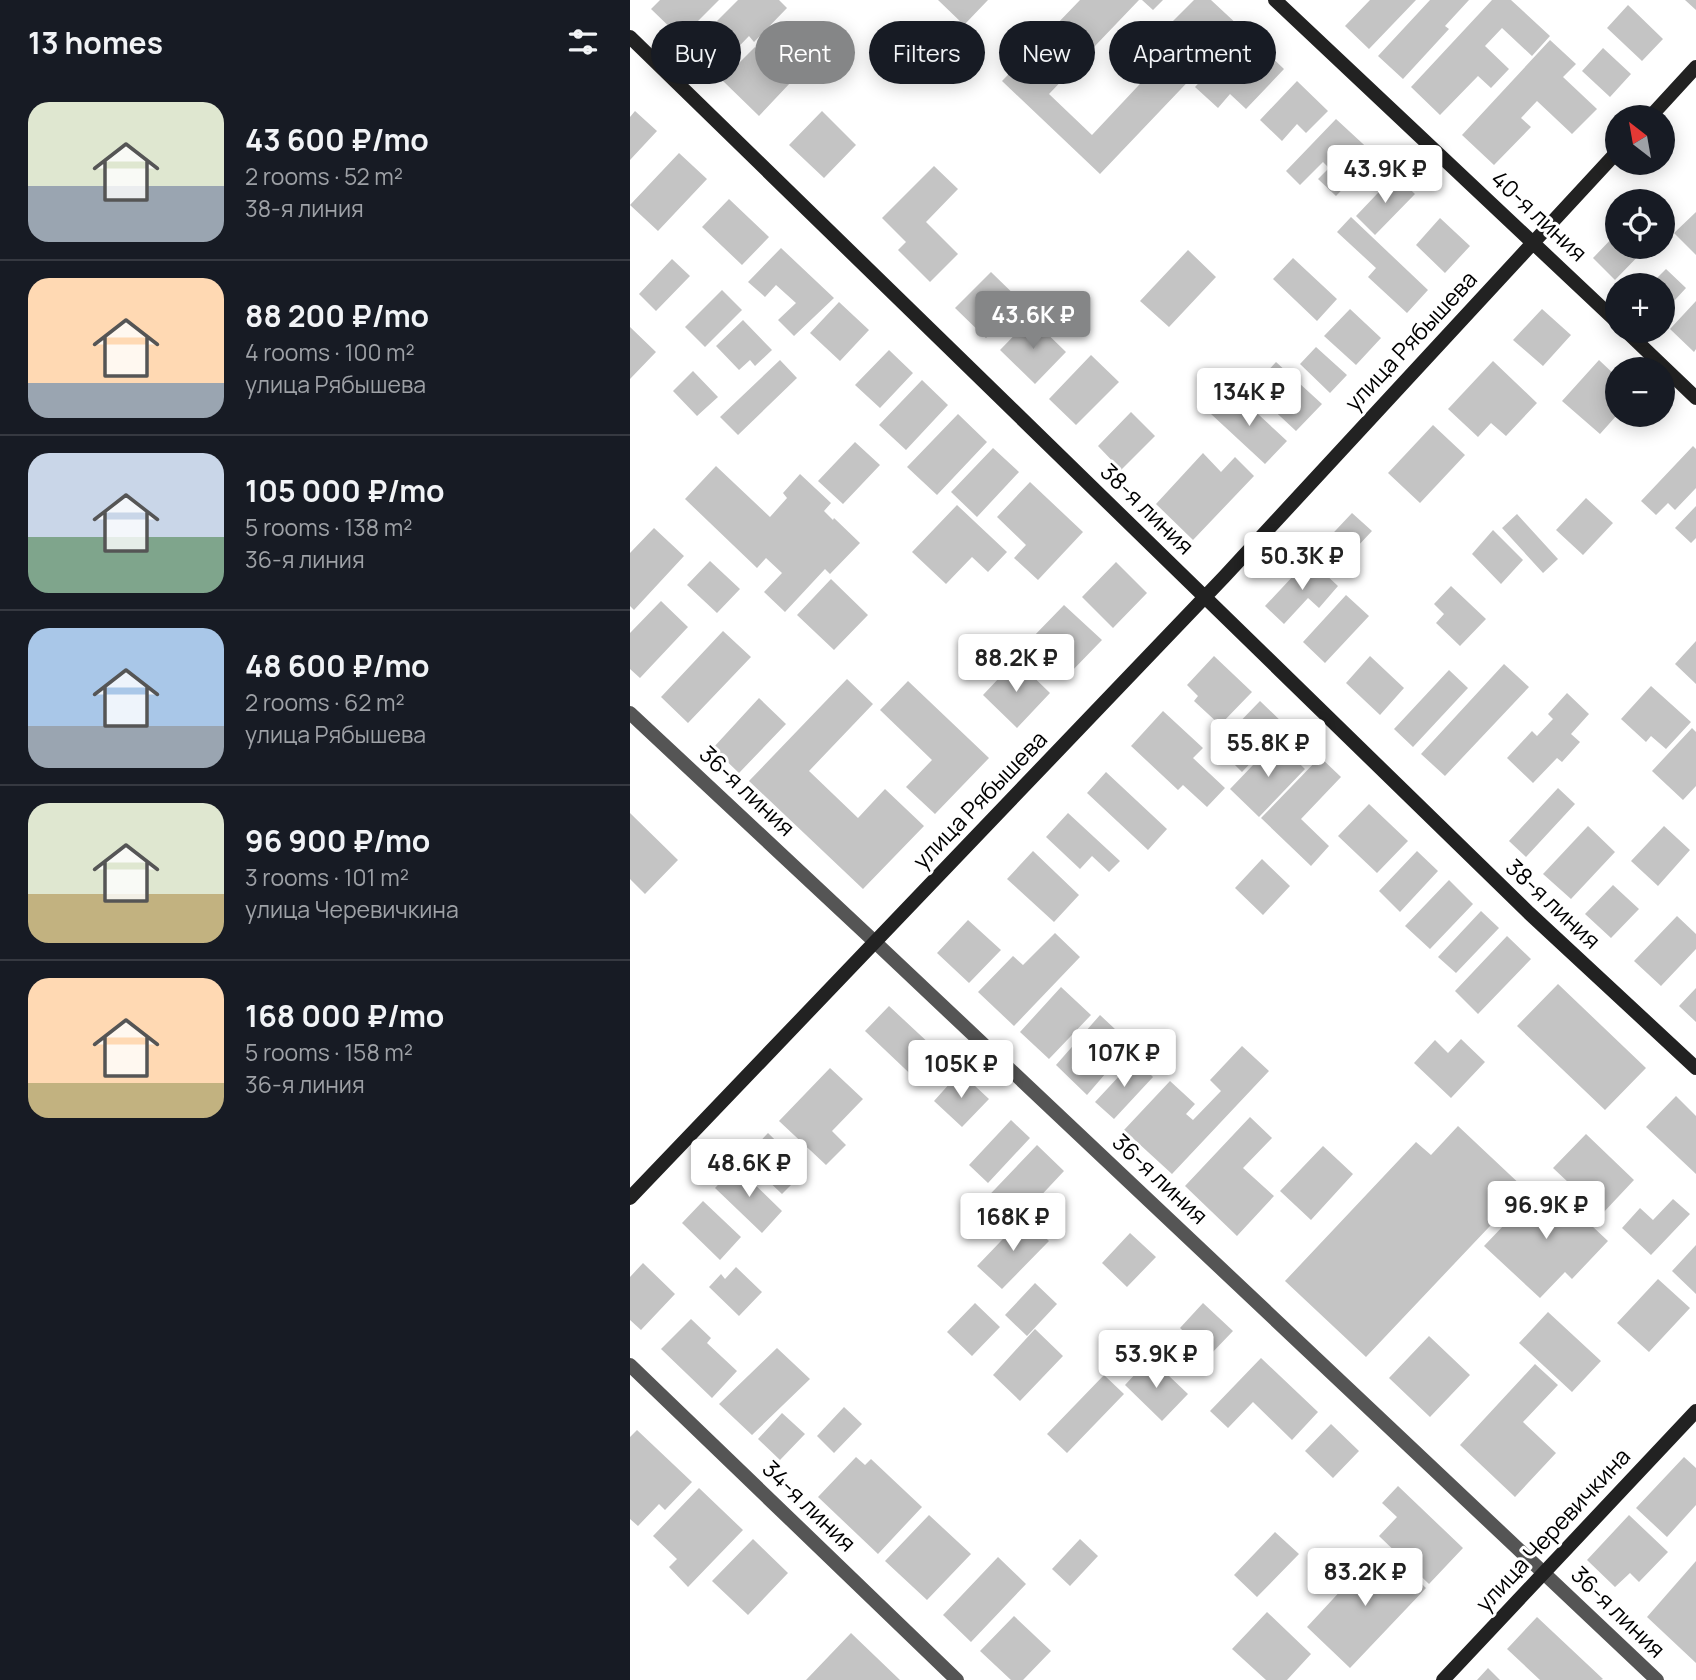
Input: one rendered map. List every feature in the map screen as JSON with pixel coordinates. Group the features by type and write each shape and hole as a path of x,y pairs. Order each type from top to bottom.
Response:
{"street":[{"name":"40-я линия","path":"1275,0 1605,310"},
{"name":"38-я линия","path":"630,37 1529,913 1696,1068"},
{"path":"1661,105 1696,67"},
{"name":"улица Рябышева","path":"630,1198 1205,597 1605,165"},
{"path":"1639,343 1696,398"},
{"name":"36-я линия","path":"630,713 1657,1680"},
{"name":"34-я линия","path":"630,1365 957,1680"},
{"name":"улица Черевичкина","path":"1443,1680 1696,1411"}],"building":[{"path":"660,0 719,0 698,21 663,21 651,9"},
{"path":"738,0 779,0 787,8 774,21 755,21 754,42 749,36 741,44 741,21 717,21"},
{"path":"938,0 988,0 968,21 960,21"},
{"path":"1080,0 1139,0 1119,21 1109,21 1109,31 1095,46 1095,21 1060,21"},
{"path":"1142,0 1163,0 1153,10"},
{"path":"1194,0 1211,0 1234,21 1173,21"},
{"path":"1370,0 1416,0 1369,49 1345,26"},
{"path":"1430,0 1469,0 1445,26 1449,29 1403,79 1378,56"},
{"path":"1492,0 1511,0 1550,36 1532,56 1502,28 1485,46 1509,69 1491,88 1478,76 1440,115 1411,87"},
{"path":"1685,0 1696,0 1696,10"},
{"path":"1628,5 1663,39 1642,61 1607,28"},
{"path":"1550,40 1576,64 1563,77 1597,109 1572,134 1537,101 1521,118 1531,127 1494,165 1462,135"},
{"path":"755,47 755,84 789,84 759,116 726,84 741,84 741,61"},
{"path":"1603,48 1631,74 1610,97 1582,71"},
{"path":"1276,61 1284,69 1276,77"},
{"path":"1297,81 1328,111 1306,133 1297,124 1282,141 1260,120"},
{"path":"1005,84 1059,84 1049,94 1092,135 1140,84 1186,84 1100,174"},
{"path":"1198,84 1270,84 1246,109 1230,94 1218,108 1195,87"},
{"path":"635,111 657,131 630,160 630,117"},
{"path":"822,111 856,145 824,178 789,145"},
{"path":"1336,119 1375,155 1336,196 1318,179 1329,168 1323,162 1300,185 1286,171"},
{"path":"679,153 707,179 658,231 630,205"},
{"path":"934,166 958,189 926,222 958,254 930,282 898,250 906,242 882,218"},
{"path":"1395,175 1415,194 1375,235 1356,216"},
{"path":"729,199 769,237 742,265 702,227"},
{"path":"1696,212 1696,255 1675,234"},
{"path":"1351,217 1428,290 1407,313 1368,277 1376,268 1337,232"},
{"path":"1440,218 1470,246 1445,273 1416,245"},
{"path":"1605,246 1605,259 1635,259 1622,273 1608,273 1593,258"},
{"path":"781,248 834,298 794,336 778,320 796,303 776,285 765,297 748,282"},
{"path":"1188,250 1216,277 1169,327 1140,301"},
{"path":"1293,258 1337,299 1317,321 1273,279"},
{"path":"672,259 690,276 656,311 639,294"},
{"path":"991,272 1022,302 986,338 955,308"},
{"path":"1675,278 1686,288 1675,300"},
{"path":"722,290 742,310 705,347 685,327"},
{"path":"1696,301 1694,352 1675,334 1675,324"},
{"path":"839,302 869,330 840,361 810,333"},
{"path":"1350,309 1381,338 1356,365 1324,336"},
{"path":"1542,309 1571,335 1543,366 1513,340"},
{"path":"1031,318 1066,352 1035,384 1000,350"},
{"path":"743,320 772,350 755,366 750,360 739,370 716,346"},
{"path":"630,327 656,352 630,379"},
{"path":"1316,347 1347,375 1330,393 1300,364"},
{"path":"889,350 913,373 880,408 855,385"},
{"path":"1091,355 1119,382 1076,425 1049,399"},
{"path":"780,360 797,378 738,435 720,417"},
{"path":"1599,360 1605,366 1606,427 1600,434 1562,401"},
{"path":"1493,361 1537,403 1506,436 1491,423 1478,437 1448,409"},
{"path":"1276,362 1322,404 1296,431 1251,389"},
{"path":"693,371 718,397 697,416 673,391"},
{"path":"922,380 948,405 906,450 879,425"},
{"path":"1233,391 1287,441 1265,464 1211,414"},
{"path":"1131,412 1155,436 1121,470 1098,446"},
{"path":"958,414 987,442 937,495 907,467"},
{"path":"1433,425 1465,455 1420,503 1388,473"},
{"path":"855,442 880,465 843,504 818,481"},
{"path":"1693,446 1696,449 1696,488 1675,510 1668,503 1656,515 1641,501"},
{"path":"993,448 1019,472 977,517 951,492"},
{"path":"1203,453 1221,472 1235,457 1254,476 1193,540 1156,504"},
{"path":"716,466 770,517 787,498 783,493 800,474 831,503 824,511 860,543 830,574 825,569 785,612 764,592 782,573 766,558 757,568 685,499"},
{"path":"1030,482 1083,532 1038,580 1014,558 1026,545 997,517"},
{"path":"1586,498 1613,523 1583,555 1556,530"},
{"path":"957,505 1007,552 988,572 972,557 946,584 912,552"},
{"path":"1696,506 1696,538 1691,543 1675,528"},
{"path":"1352,513 1372,531 1339,566 1320,547"},
{"path":"1517,514 1558,559 1543,573 1502,528"},
{"path":"654,528 684,556 634,610 630,606 630,553"},
{"path":"1493,530 1523,560 1501,584 1472,554"},
{"path":"1309,559 1338,586 1319,608 1308,598 1284,624 1265,606"},
{"path":"710,561 740,589 717,613 687,585"},
{"path":"1116,562 1147,593 1113,628 1082,597"},
{"path":"831,579 868,615 834,650 797,615"},
{"path":"1451,586 1486,619 1460,646 1436,623 1444,614 1434,604"},
{"path":"1346,595 1369,616 1325,663 1303,642"},
{"path":"661,601 688,627 640,678 630,669 630,633"},
{"path":"1064,605 1102,640 1068,675 1031,639"},
{"path":"723,631 751,657 688,723 661,697"},
{"path":"1696,641 1696,684 1675,664"},
{"path":"1214,656 1252,692 1220,725 1194,701 1198,696 1187,685"},
{"path":"1370,656 1404,688 1380,715 1346,683"},
{"path":"1016,660 1050,693 1017,728 983,695"},
{"path":"1504,664 1529,687 1445,776 1421,754"},
{"path":"1449,670 1468,688 1413,747 1394,729"},
{"path":"847,679 873,704 809,771 858,818 885,789 924,826 863,889 749,781"},
{"path":"908,681 989,758 935,814 906,787 932,760 880,710"},
{"path":"1651,686 1691,722 1666,749 1651,736 1646,742 1621,719"},
{"path":"1567,693 1589,714 1571,734 1580,742 1562,762 1557,758 1533,783 1507,758 1532,731 1537,736 1553,719 1548,714"},
{"path":"759,698 786,724 739,773 713,748"},
{"path":"1260,701 1286,726 1242,772 1228,758 1241,745 1229,733"},
{"path":"1163,711 1203,748 1193,758 1225,788 1207,807 1183,785 1178,790 1131,746"},
{"path":"1692,728 1696,732 1696,786 1683,800 1652,771"},
{"path":"1276,741 1305,769 1259,817 1230,789"},
{"path":"1320,757 1341,777 1301,819 1329,846 1311,866 1261,818"},
{"path":"1106,772 1167,829 1148,850 1087,793"},
{"path":"1558,788 1575,804 1526,857 1509,841"},
{"path":"1369,804 1408,841 1377,873 1338,836"},
{"path":"630,813 678,860 645,894 630,879"},
{"path":"1068,813 1120,861 1109,872 1092,856 1080,869 1046,837"},
{"path":"1588,826 1615,852 1571,899 1543,874"},
{"path":"1664,826 1690,850 1658,886 1631,861"},
{"path":"1033,851 1079,895 1054,922 1007,879"},
{"path":"1417,851 1438,871 1400,912 1379,891"},
{"path":"1262,859 1290,886 1263,915 1235,888"},
{"path":"1449,880 1473,904 1430,949 1405,926"},
{"path":"1613,885 1639,909 1611,938 1585,914"},
{"path":"1481,911 1499,928 1456,973 1438,957"},
{"path":"1677,916 1696,934 1696,949 1661,986 1634,961"},
{"path":"968,920 1001,950 969,983 937,953"},
{"path":"1055,933 1080,957 1014,1026 978,992 1013,956 1023,965"},
{"path":"1507,936 1531,959 1478,1014 1455,991"},
{"path":"1558,984 1646,1068 1605,1110 1517,1026"},
{"path":"1061,987 1091,1015 1049,1059 1020,1032"},
{"path":"1696,988 1696,1022 1679,1006"},
{"path":"889,1006 947,1060 923,1086 865,1031"},
{"path":"1100,1015 1131,1044 1087,1095 1056,1065"},
{"path":"1461,1039 1485,1062 1451,1098 1414,1063 1435,1040 1448,1053"},
{"path":"1242,1046 1269,1071 1172,1174 1124,1130 1170,1081 1195,1104 1186,1114 1193,1120 1221,1091 1210,1080"},
{"path":"1135,1059 1153,1077 1114,1119 1095,1102"},
{"path":"830,1068 863,1099 832,1131 846,1145 826,1165 779,1121"},
{"path":"960,1072 989,1099 962,1127 934,1101"},
{"path":"1676,1096 1696,1116 1696,1174 1646,1127"},
{"path":"1250,1117 1272,1138 1243,1168 1274,1196 1237,1236 1185,1186"},
{"path":"1011,1120 1030,1138 988,1183 969,1165"},
{"path":"1458,1126 1525,1189 1366,1357 1285,1281 1416,1142 1431,1155"},
{"path":"768,1133 806,1170 782,1194 744,1158"},
{"path":"1586,1134 1634,1180 1602,1214 1553,1168"},
{"path":"1037,1145 1064,1171 1003,1236 975,1210"},
{"path":"1323,1146 1353,1174 1311,1220 1280,1191"},
{"path":"736,1166 782,1211 762,1233 715,1188"},
{"path":"1545,1182 1608,1241 1572,1279 1565,1272 1540,1298 1484,1246"},
{"path":"1673,1199 1690,1214 1651,1255 1622,1228 1640,1208 1653,1220"},
{"path":"703,1201 741,1237 720,1260 682,1223"},
{"path":"1024,1217 1049,1241 1002,1289 977,1266"},
{"path":"1130,1233 1156,1257 1127,1287 1102,1263"},
{"path":"1696,1245 1696,1294 1672,1271"},
{"path":"643,1263 675,1294 641,1330 630,1320 630,1277"},
{"path":"736,1267 762,1292 739,1316 709,1287 721,1274 725,1279"},
{"path":"1658,1279 1690,1308 1649,1352 1617,1323"},
{"path":"1035,1283 1057,1304 1027,1336 1005,1315"},
{"path":"975,1303 1000,1327 972,1356 947,1332"},
{"path":"1203,1303 1233,1331 1209,1356 1180,1328"},
{"path":"1548,1312 1601,1361 1572,1392 1519,1343"},
{"path":"691,1319 711,1338 707,1343 737,1371 712,1398 661,1349"},
{"path":"1035,1329 1063,1356 1020,1401 993,1375"},
{"path":"1429,1336 1470,1375 1430,1417 1389,1378"},
{"path":"777,1348 810,1379 752,1435 719,1404"},
{"path":"1150,1358 1188,1394 1162,1421 1125,1385"},
{"path":"1261,1358 1318,1412 1292,1440 1253,1402 1228,1428 1210,1411"},
{"path":"1535,1364 1558,1385 1523,1422 1556,1453 1515,1497 1460,1445"},
{"path":"1104,1375 1124,1394 1067,1453 1047,1434"},
{"path":"844,1407 862,1424 834,1453 817,1436"},
{"path":"782,1413 805,1434 780,1460 758,1439"},
{"path":"1331,1424 1359,1451 1333,1478 1305,1451"},
{"path":"637,1430 692,1482 665,1510 659,1504 638,1526 630,1519 630,1437"},
{"path":"856,1457 865,1465 871,1459 922,1507 878,1554 818,1497"},
{"path":"1684,1457 1696,1468 1696,1505 1667,1537 1636,1508"},
{"path":"1398,1486 1463,1548 1429,1584 1379,1536 1397,1517 1382,1503"},
{"path":"699,1488 743,1530 688,1587 669,1567 677,1559 653,1536"},
{"path":"929,1515 971,1554 927,1600 885,1561"},
{"path":"1629,1515 1668,1552 1639,1582 1630,1573 1615,1587 1587,1560"},
{"path":"1275,1532 1299,1554 1257,1597 1234,1575"},
{"path":"753,1539 788,1573 748,1615 712,1581"},
{"path":"1080,1539 1098,1556 1070,1586 1052,1569"},
{"path":"1364,1552 1386,1573 1398,1561 1426,1588 1350,1668 1307,1627 1345,1586 1338,1580"},
{"path":"998,1557 1026,1584 971,1642 943,1615"},
{"path":"1696,1561 1696,1663 1647,1617"},
{"path":"1267,1612 1311,1654 1287,1680 1266,1680 1232,1649"},
{"path":"1014,1616 1051,1651 1023,1680 1011,1680 980,1651"},
{"path":"1537,1617 1603,1679 1540,1680 1507,1649"},
{"path":"851,1633 900,1680 806,1680"},
{"path":"1488,1668 1500,1680 1477,1680"}]}
